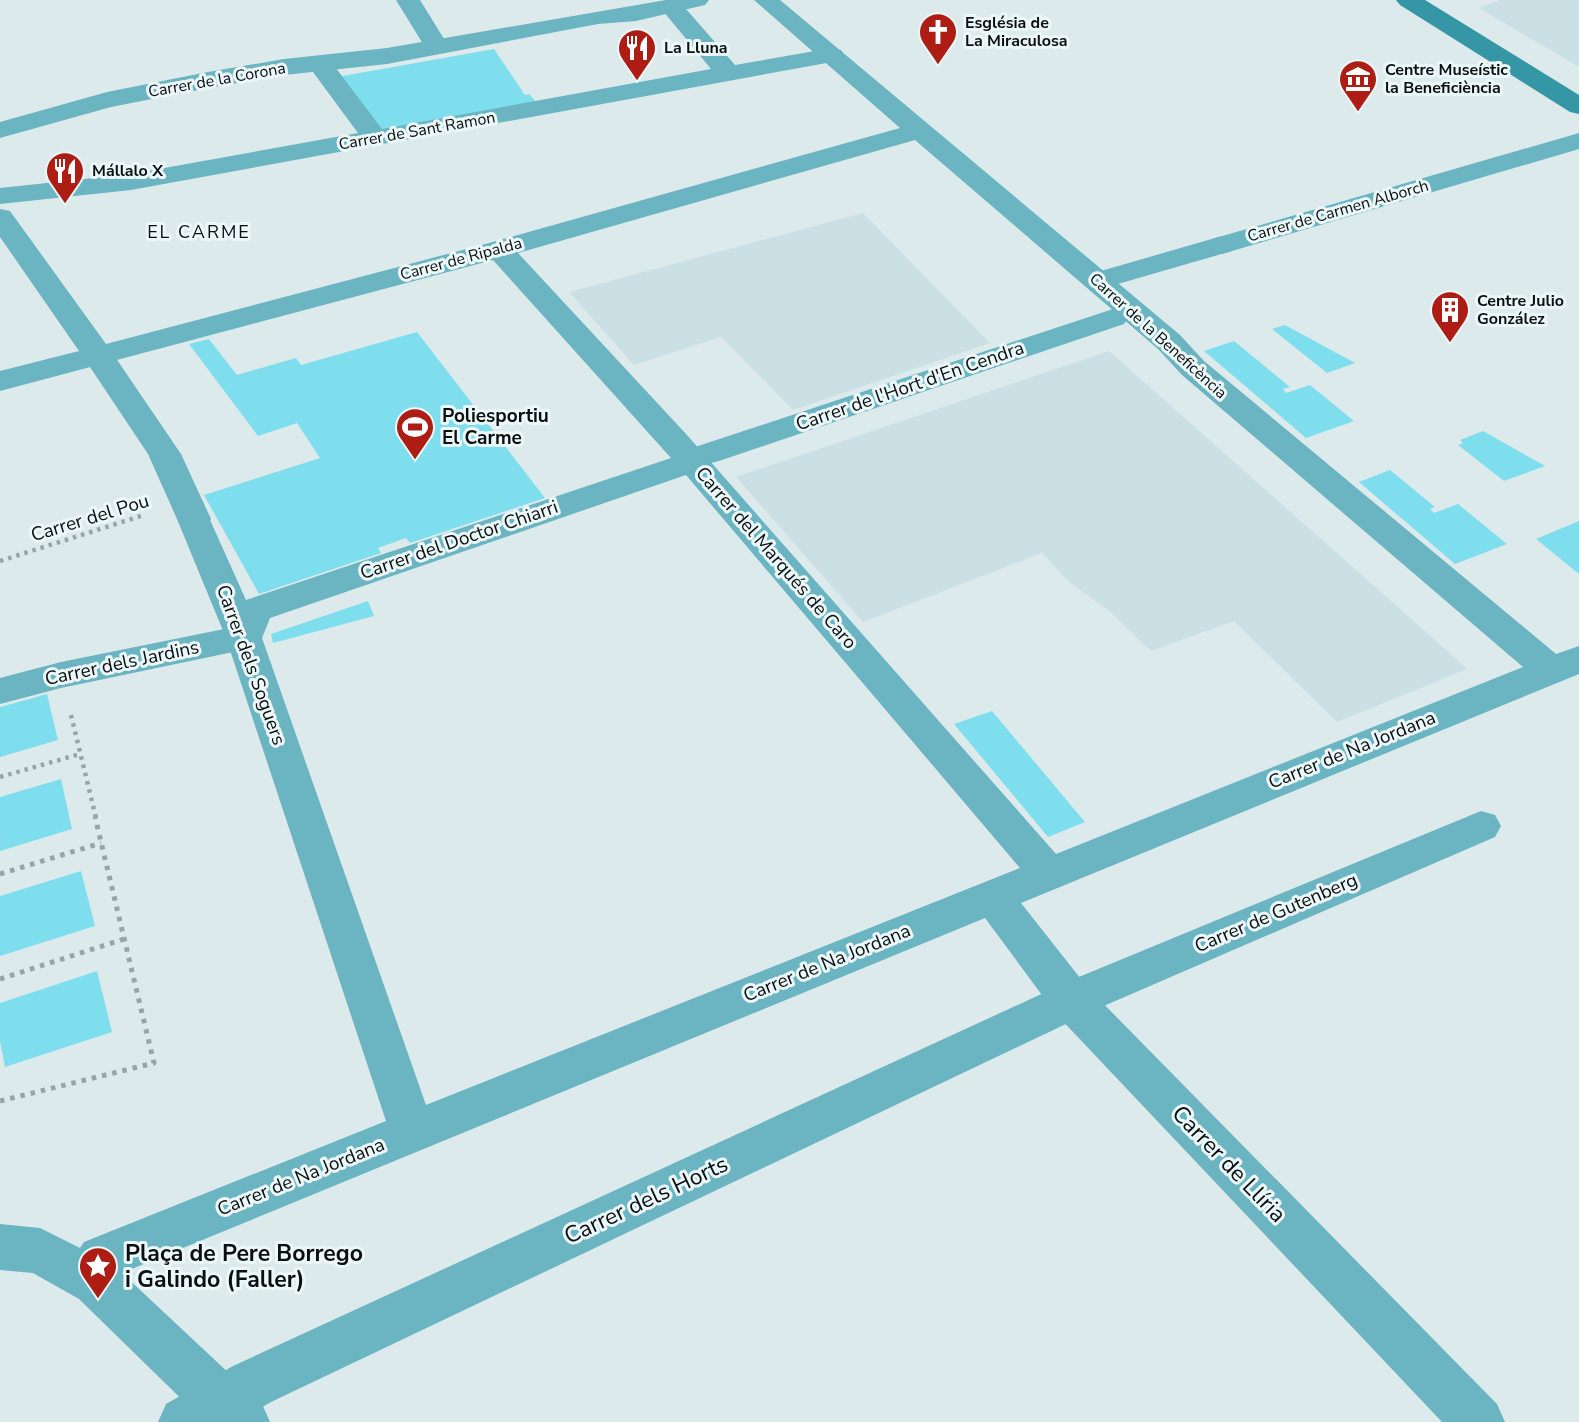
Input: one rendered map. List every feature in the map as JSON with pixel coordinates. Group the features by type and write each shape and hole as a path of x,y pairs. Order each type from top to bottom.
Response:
{"main road":[{"path":"1408,0 1579,106"}],"street":[{"path":"408,0 437,47"},
{"name":"Carrer de la Corona","path":"0,130 128,95 250,73 387,56 697,0"},
{"name":"Carrer de la Beneficència","path":"766,0 1169,342 1193,368 1565,665"},
{"path":"671,6 729,74"},
{"name":"Carrer de Sant Ramon","path":"0,196 131,182 832,55"},
{"path":"320,64 374,138"},
{"name":"Carrer de Ripalda","path":"0,381 499,249 921,130"},
{"name":"Carrer de Carmen Alborch","path":"1097,281 1579,141"},
{"name":"Carrer dels Soguers","path":"4,231 98,355 159,448 191,510 244,638 401,1102 414,1132"},
{"name":"Carrer del Marqués de Caro","path":"499,249 699,458 1048,873"},
{"name":"Carrer de l'Hort d'En Cendra","path":"699,458 1113,318"},
{"name":"Carrer del Doctor Chiarri","path":"244,638 254,610 699,458"},
{"name":"Carrer dels Jardins","path":"0,691 61,675 244,638"},
{"name":"Carrer de Na Jordana","path":"97,1283 94,1269 103,1258 1565,665"},
{"name":"Carrer de Gutenberg","path":"1072,1001 1481,825"},
{"name":"Carrer de Llíria","path":"992,896 1072,1001 1478,1422"},
{"name":"Carrer dels Horts","path":"216,1415 1072,1001"},
{"path":"0,1247 40,1251 97,1283 216,1415"}],"path":[{"name":"Carrer del Pou","path":"0,561 191,510"},
{"path":"0,1101 154,1063 61,675"},
{"path":"0,777 80,754"},
{"path":"0,874 101,843"},
{"path":"0,979 124,939"}],"shaded area":[{"path":"1500,0 1579,0 1579,67 1479,8"},
{"path":"494,49 525,95 529,94 538,104 383,132 337,77"},
{"path":"863,213 990,343 793,410 721,337 634,365 569,292"},
{"path":"1285,325 1355,363 1327,373 1272,329"},
{"name":"Poliesportiu El Carme","path":"417,332 545,498 410,543 406,538 378,548 381,553 259,594 204,495 320,458 297,423 258,436 189,344 209,339 237,375 296,358 301,365"},
{"path":"1234,341 1290,387 1283,389 1286,393 1310,385 1354,421 1306,438 1204,351"},
{"path":"1109,351 1467,669 1337,722 1234,621 1151,651 1108,610 1069,582 1042,553 863,622 736,477"},
{"path":"1483,431 1545,466 1504,481 1458,445 1463,443 1460,440"},
{"path":"1390,470 1435,507 1430,509 1434,513 1458,504 1507,544 1455,564 1359,482"},
{"path":"1579,521 1579,574 1536,539"},
{"path":"368,601 374,616 273,643 271,634"},
{"path":"47,694 58,740 0,757 0,707"},
{"path":"992,711 1085,822 1048,837 954,724"},
{"path":"61,779 72,829 0,851 0,797"},
{"path":"81,871 95,926 0,956 0,896"},
{"path":"97,971 112,1032 5,1067 0,1041 0,1003"}],"place":[{"name":"Església de La Miraculosa","path":"938,66"},
{"name":"La Lluna","path":"637,82"},
{"name":"Centre Museístic la Beneficiència","path":"1358,113"},
{"name":"Mállalo X","path":"65,205"},
{"name":"Centre Julio González","path":"1450,344"},
{"name":"Poliesportiu El Carme","path":"415,461"},
{"name":"Plaça de Pere Borrego i Galindo (Faller)","path":"98,1300"}],"district":[{"name":"EL CARME","path":"199,232"}]}
